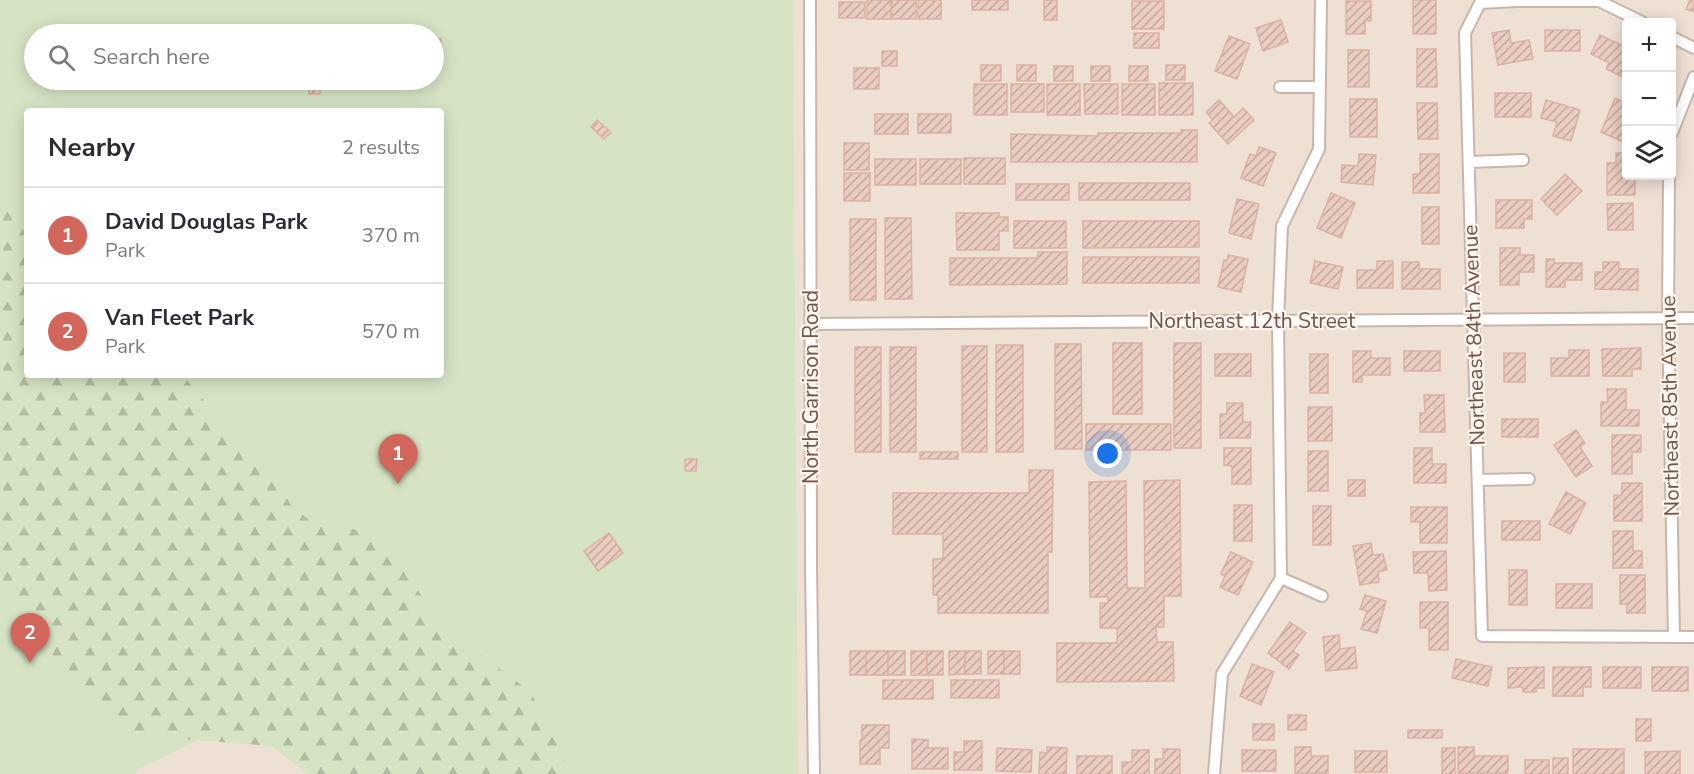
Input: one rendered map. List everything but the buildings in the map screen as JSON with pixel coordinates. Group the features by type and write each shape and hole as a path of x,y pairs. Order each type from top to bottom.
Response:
{"street":[{"name":"North Garrison Road","path":"810,0 814,774"},
{"path":"1214,774 1222,674 1281,578 1278,321 1282,226 1319,149 1321,0"},
{"path":"1517,1 1599,1 1634,18"},
{"name":"Northeast 84th Avenue","path":"1517,1 1480,3 1466,33 1482,636 1674,637"},
{"path":"1676,39 1694,48"},
{"path":"1674,126 1694,77"},
{"path":"1280,87 1320,87"},
{"path":"1470,162 1523,160"},
{"name":"Northeast 85th Avenue","path":"1669,180 1668,319 1674,637"},
{"name":"Northeast 12th Street","path":"811,324 1694,318"},
{"path":"1478,480 1529,479"},
{"path":"1281,578 1322,596"},
{"path":"1674,637 1694,637"}],"shaded area":[{"path":"0,0 1694,0 1694,774 0,774"}],"green space":[{"path":"0,0 793,0 798,774 308,774 272,746 198,740 137,770 136,774 0,774"},
{"path":"0,198 15,213 24,232 24,378 185,378 223,424 270,464 290,504 316,526 336,522 383,541 419,592 448,640 477,652 528,690 548,720 569,772 572,774 308,774 272,746 119,734 0,592"}],"place":[{"name":"David Douglas Park","path":"398,484"},
{"name":"Van Fleet Park","path":"30,663"}]}
